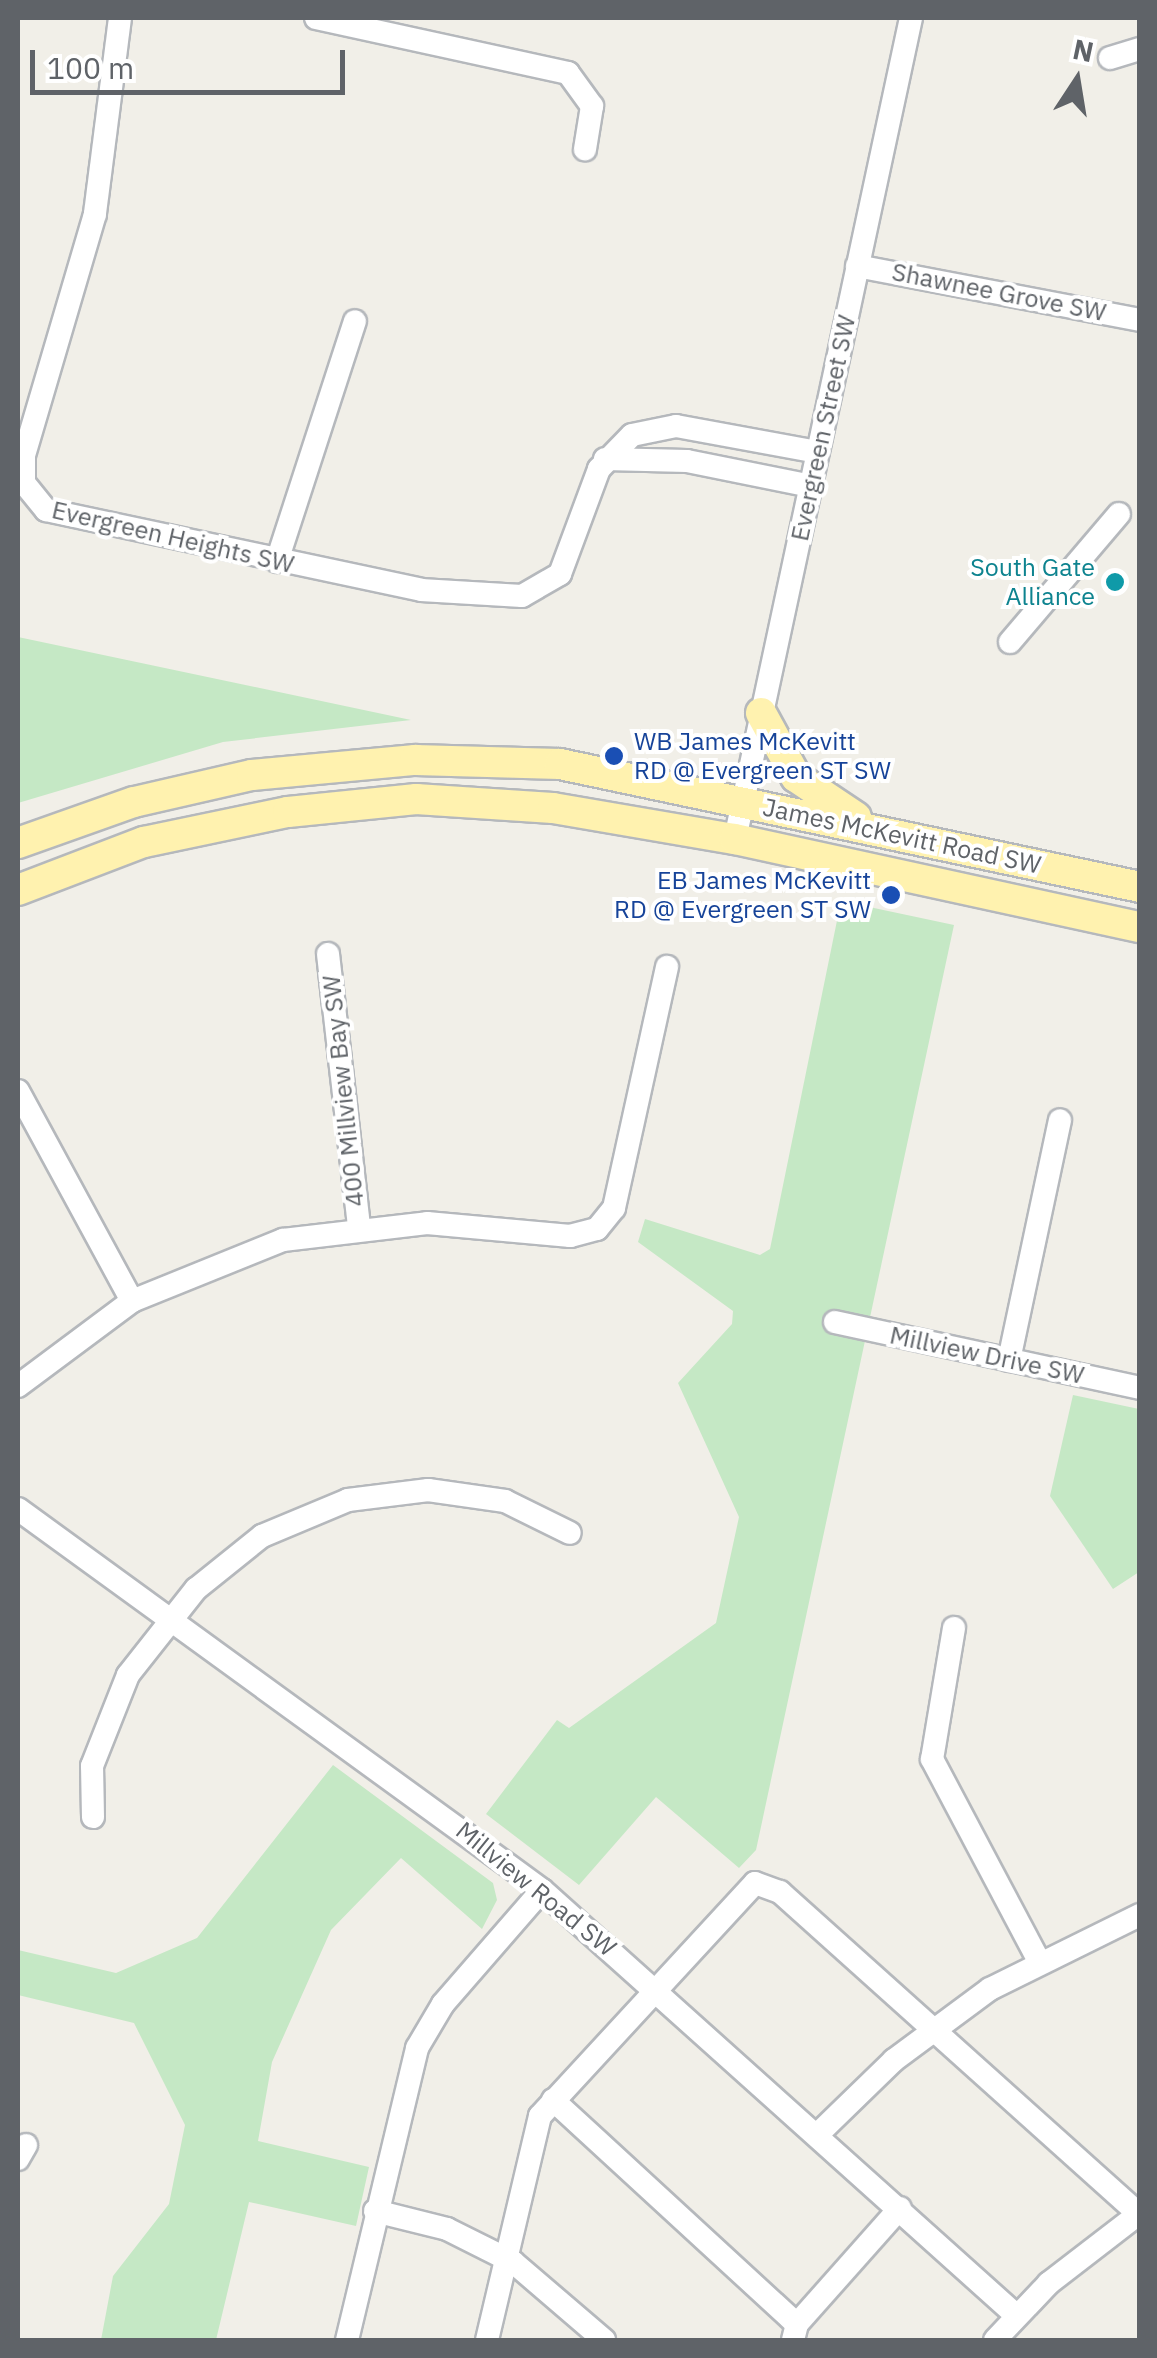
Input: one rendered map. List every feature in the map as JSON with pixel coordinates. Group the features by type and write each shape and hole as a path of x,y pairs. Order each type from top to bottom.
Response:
{"main road":[{"path":"761,713 796,777 880,831"},
{"name":"James McKevitt Road SW","path":"18,843 182,789 361,763 560,764 1140,887"},
{"name":"James McKevitt Road SW","path":"18,890 144,842 288,812 416,799 553,808 735,839 1140,928"}],"street":[{"name":"Evergreen Heights SW","path":"120,18 95,214 42,378 24,483 56,513 420,590 540,591 560,574 605,459"},
{"path":"316,18 352,21 568,73 592,106 586,149"},
{"name":"Evergreen Street SW","path":"735,839 910,18"},
{"path":"1110,58 1140,48"},
{"name":"Shawnee Grove SW","path":"858,266 1140,320"},
{"path":"278,562 355,321"},
{"path":"605,459 632,435 665,426 818,452"},
{"path":"605,459 686,462 811,486"},
{"path":"1010,642 1119,514"},
{"name":"400 Millview Bay SW","path":"328,954 358,1227"},
{"path":"18,1386 132,1301 243,1252 358,1227 472,1224 570,1236 597,1229 614,1208 667,968"},
{"path":"18,1091 132,1301"},
{"path":"1009,1360 1060,1120"},
{"name":"Millview Drive SW","path":"834,1322 1140,1388"},
{"path":"93,1818 99,1738 169,1618 262,1536 348,1500 458,1490 570,1533"},
{"name":"Millview Road SW","path":"18,1509 542,1890 655,1986 1017,2316"},
{"path":"954,1628 932,1759 1039,1961"},
{"path":"487,2340 534,2126 552,2100 747,1886 761,1882 933,2029 1139,2214 1017,2316 995,2340"},
{"path":"347,2340 375,2211 425,2032 542,1890"},
{"path":"818,2134 933,2029 1039,1961 1140,1915"},
{"path":"552,2100 795,2332 900,2208"},
{"path":"375,2211 447,2229 504,2258 604,2340"}],"green space":[{"path":"18,637 411,720 223,742 18,803"},
{"path":"841,901 954,925 756,1850 739,1868 656,1797 579,1885 486,1814 557,1720 569,1728 716,1623 739,1517 678,1383 732,1324 733,1311 638,1242 645,1219 760,1255 770,1249"},
{"path":"1073,1395 1139,1409 1139,1572 1113,1589 1050,1496"},
{"path":"333,1765 493,1883 497,1900 482,1929 401,1858 331,1930 272,2062 258,2141 369,2167 356,2226 249,2202 216,2340 101,2340 113,2276 169,2204 185,2125 134,2023 18,1995 18,1950 116,1973 197,1938"}],"place":[{"name":"South Gate Alliance","path":"1115,582"},
{"name":"WB James McKevitt RD @ Evergreen ST SW","path":"614,756"},
{"name":"EB James McKevitt RD @ Evergreen ST SW","path":"891,895"}]}
